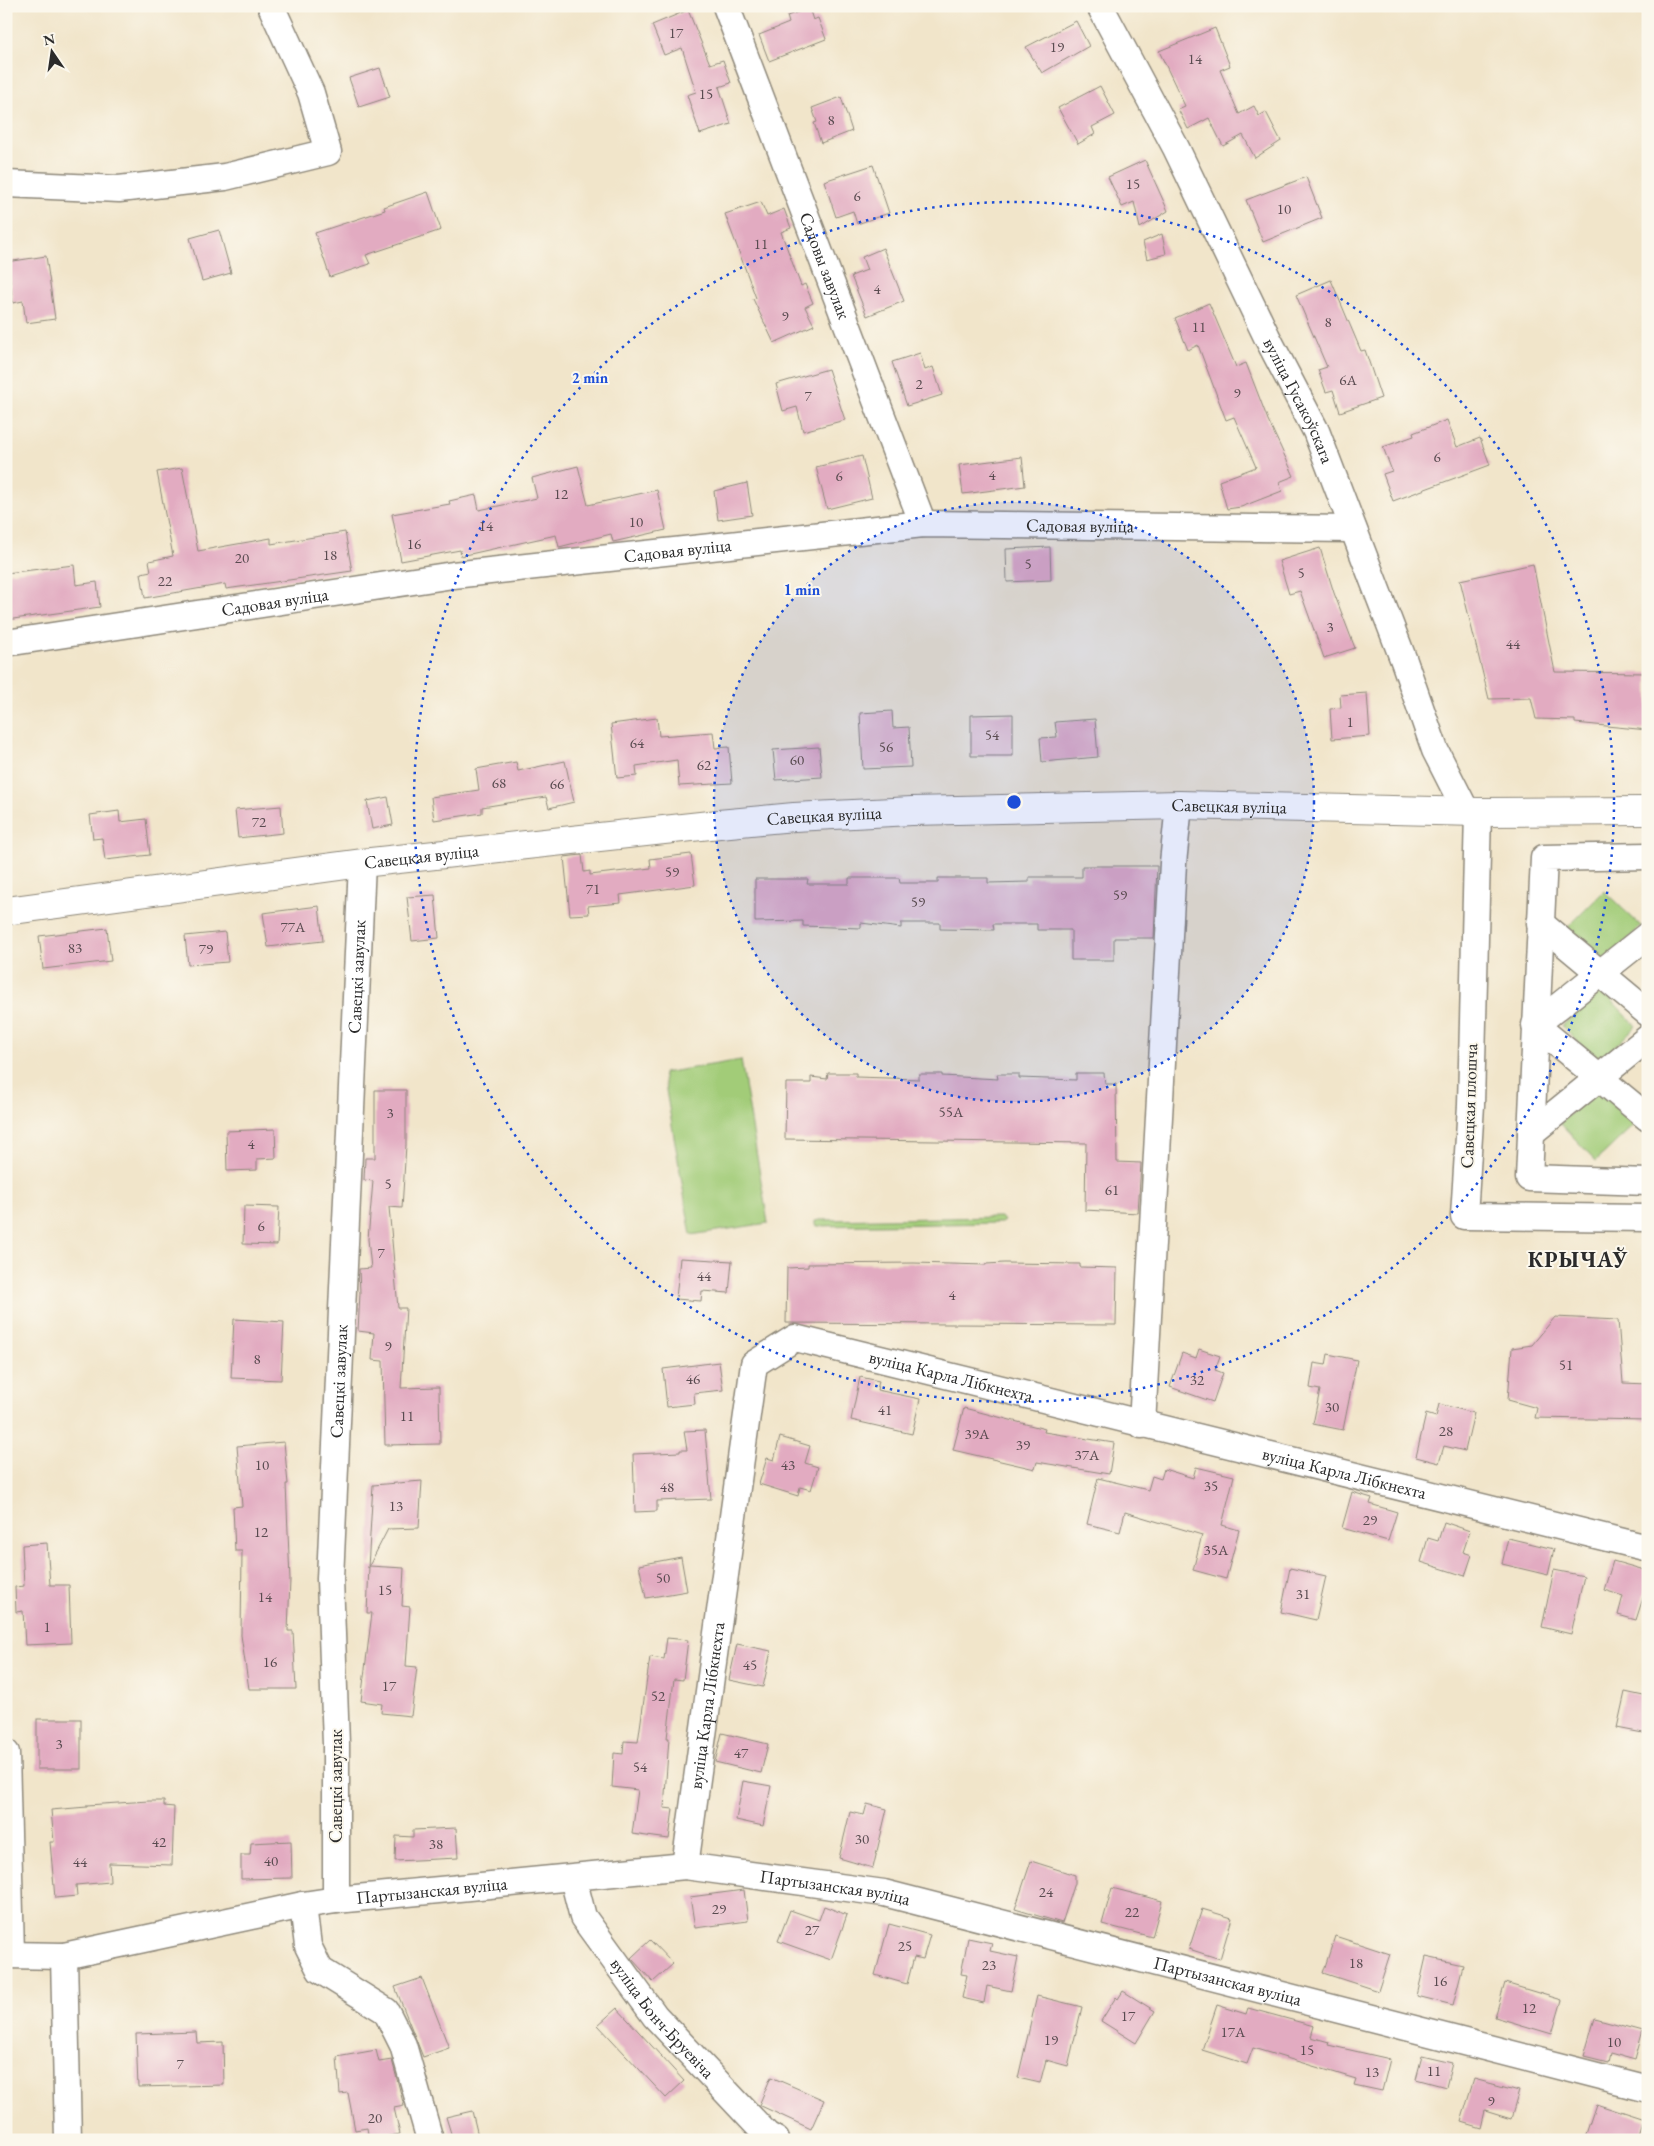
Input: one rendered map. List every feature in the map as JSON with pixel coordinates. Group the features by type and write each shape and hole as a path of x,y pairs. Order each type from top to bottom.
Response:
{"street":[{"path":"6,184 119,189 225,177 328,152 311,93 271,6"},
{"name":"Садовы завулак","path":"726,6 923,524"},
{"name":"вуліца Гусакоўскага","path":"1100,6 1176,148 1267,336 1316,431 1404,661 1435,750 1472,812"},
{"name":"Садовая вуліца","path":"6,643 453,575 923,524 1353,529"},
{"path":"1142,1425 1172,863 1179,805"},
{"name":"Савецкая вуліца","path":"6,911 362,863 794,817 912,811 1179,805 1472,812 1648,811"},
{"name":"Савецкая плошча","path":"1472,812 1470,1105 1464,1216 1648,1218"},
{"path":"1648,856 1544,858 1529,1178 1648,1182"},
{"name":"Савецкі завулак","path":"336,1900 336,1744 330,1579 362,863"},
{"path":"1540,923 1648,1013"},
{"path":"1536,1025 1648,934"},
{"path":"1536,1025 1648,1118"},
{"path":"1531,1133 1648,1038"},
{"name":"вуліца Карла Лібкнехта","path":"685,1866 754,1364 794,1338 1648,1548"},
{"path":"6,1753 8,1954"},
{"name":"Партызанская вуліца","path":"8,1954 64,1956 303,1905 336,1900 685,1866 884,1894 1648,2089"},
{"name":"вуліца Бонч-Бруевіча","path":"573,1878 583,1916 655,2016 767,2135 776,2140"},
{"path":"303,1905 308,1946 320,1970 386,2011 403,2045 430,2140"},
{"path":"64,1956 68,2140"}],"green space":[{"path":"1604,891 1641,926 1604,964 1567,928"},
{"path":"1601,989 1636,1026 1598,1063 1562,1026"},
{"path":"741,1060 768,1223 691,1235 663,1073"},
{"path":"1599,1087 1634,1125 1596,1161 1560,1123"},
{"path":"1001,1217 1004,1221 1001,1223 817,1226 815,1224 815,1221 820,1220"}],"building":[{"path":"809,8 813,20 818,18 826,39 769,61 759,35 789,23 787,16"},
{"path":"688,10 710,64 723,60 731,83 719,87 731,124 700,134 687,95 696,92 682,48 664,55 652,25"},
{"path":"1076,21 1089,46 1042,73 1026,47"},
{"path":"1215,28 1230,66 1220,70 1239,114 1254,106 1259,116 1266,112 1281,141 1255,158 1243,135 1223,146 1209,118 1188,129 1178,109 1185,106 1159,51"},
{"path":"380,68 390,97 359,107 349,78"},
{"path":"1100,86 1115,115 1092,127 1095,134 1078,144 1058,108"},
{"path":"841,97 852,131 821,143 814,123 817,122 812,108"},
{"path":"1145,160 1168,211 1140,228 1134,202 1122,207 1108,177"},
{"path":"873,165 889,213 857,224 853,211 836,217 824,181"},
{"path":"1306,177 1322,218 1263,242 1246,200"},
{"path":"428,192 441,230 366,255 370,264 330,277 315,233 385,210 384,207"},
{"path":"761,202 767,216 784,209 791,228 781,232 801,286 805,284 813,303 805,307 814,325 774,343 753,299 756,298 725,214"},
{"path":"219,230 231,273 202,281 190,238"},
{"path":"1162,234 1166,254 1147,259 1143,242"},
{"path":"883,248 904,301 867,316 851,276 867,270 862,257"},
{"path":"46,256 55,319 26,323 23,301 13,303 7,262"},
{"path":"1331,280 1361,351 1365,350 1381,398 1340,412 1333,390 1326,392 1318,370 1327,367 1296,295"},
{"path":"1209,303 1236,367 1246,363 1268,420 1294,476 1279,482 1282,491 1241,507 1227,509 1219,481 1256,467 1234,417 1226,420 1198,345 1188,350 1175,318"},
{"path":"920,353 925,370 933,367 942,395 907,406 892,362"},
{"path":"828,369 845,420 803,431 797,407 783,411 776,384"},
{"path":"1447,420 1457,447 1480,438 1490,465 1393,501 1383,474 1392,471 1383,447 1414,436 1413,433"},
{"path":"862,456 872,498 827,509 816,467"},
{"path":"1022,457 1025,486 963,494 959,465"},
{"path":"578,466 588,505 657,490 666,530 613,542 611,534 559,547 556,535 461,556 460,550 401,561 392,514 450,504 449,501 476,495 479,510 537,498 532,478"},
{"path":"182,468 198,551 271,538 271,544 345,532 352,571 226,589 225,584 145,598 141,573 151,571 149,561 173,556 157,472"},
{"path":"747,483 752,515 718,520 714,491"},
{"path":"1050,547 1051,580 1007,582 1006,549"},
{"path":"1320,548 1334,593 1355,648 1324,658 1300,591 1289,594 1279,561"},
{"path":"1533,564 1555,672 1648,673 1648,730 1575,723 1575,720 1536,719 1531,698 1489,699 1460,580"},
{"path":"74,565 76,585 97,582 100,607 6,620 6,573"},
{"path":"1367,693 1370,736 1332,739 1330,709 1341,708 1340,695"},
{"path":"892,711 893,728 909,727 911,767 863,769 860,713"},
{"path":"1013,714 1013,756 971,756 971,715"},
{"path":"657,718 659,736 713,732 715,748 729,747 732,783 679,786 677,760 636,766 637,776 617,778 611,724"},
{"path":"1095,719 1098,757 1042,762 1040,738 1057,737 1055,722"},
{"path":"819,747 822,777 776,780 773,750"},
{"path":"565,761 574,802 549,808 546,797 482,807 482,813 434,820 431,797 479,790 476,769 516,762 518,771"},
{"path":"388,797 393,825 372,829 367,801"},
{"path":"281,806 283,833 238,838 235,810"},
{"path":"119,811 120,822 146,819 150,855 105,860 102,838 93,839 90,815"},
{"path":"691,854 695,885 620,895 621,903 588,906 589,914 570,915 564,857 582,855 584,872 590,871 590,875 651,868 650,859"},
{"path":"1082,866 1157,866 1154,938 1114,938 1114,960 1071,960 1071,930 1037,930 1037,924 993,924 994,930 940,929 940,923 901,923 901,928 861,923 861,928 803,926 803,921 755,922 755,879 808,879 807,884 849,884 849,878 899,878 900,883 938,883 938,878 988,878 988,883 1029,882 1029,877 1082,877"},
{"path":"435,895 439,938 412,941 407,897"},
{"path":"319,906 323,941 268,947 263,913"},
{"path":"107,928 111,961 43,969 39,936"},
{"path":"225,932 228,962 188,965 185,936"},
{"path":"828,1073 856,1073 856,1077 919,1079 919,1074 998,1079 997,1074 1019,1074 1019,1078 1076,1080 1076,1073 1104,1073 1105,1084 1116,1084 1117,1162 1141,1163 1138,1213 1085,1210 1086,1143 785,1139 786,1083 811,1083 811,1077 827,1079"},
{"path":"375,1090 406,1090 406,1145 402,1208 389,1207 398,1308 406,1308 401,1388 439,1387 440,1444 385,1445 383,1361 372,1360 374,1333 358,1331 359,1269 371,1268 368,1239 373,1181 364,1180 365,1158 375,1158"},
{"path":"275,1129 276,1158 257,1159 257,1170 227,1171 226,1131"},
{"path":"244,1206 279,1207 277,1245 243,1244"},
{"path":"680,1258 732,1261 729,1293 702,1291 701,1301 676,1299"},
{"path":"914,1263 986,1265 1004,1263 1080,1264 1080,1267 1117,1268 1116,1325 786,1323 787,1268 808,1267 808,1264"},
{"path":"1555,1317 1618,1320 1623,1383 1648,1384 1648,1420 1535,1418 1537,1408 1508,1400 1512,1348 1532,1345"},
{"path":"234,1319 284,1322 281,1380 231,1378"},
{"path":"1199,1349 1220,1356 1215,1370 1223,1373 1213,1402 1170,1387 1182,1353 1196,1358"},
{"path":"1328,1354 1357,1360 1343,1430 1313,1424 1320,1390 1310,1388 1314,1363 1326,1365"},
{"path":"719,1362 723,1390 694,1393 695,1404 667,1407 663,1369"},
{"path":"860,1377 879,1381 877,1390 920,1399 912,1434 851,1420"},
{"path":"1439,1404 1474,1413 1465,1451 1444,1446 1439,1463 1416,1457 1426,1414 1436,1417"},
{"path":"964,1408 1045,1429 1044,1432 1114,1443 1109,1474 1037,1462 1035,1469 953,1450"},
{"path":"705,1430 711,1499 657,1501 657,1511 635,1512 633,1454 687,1450 684,1431"},
{"path":"780,1437 810,1446 805,1463 818,1467 811,1490 800,1487 798,1496 759,1484 767,1458 774,1460"},
{"path":"284,1442 288,1484 286,1484 290,1580 288,1631 293,1631 296,1689 249,1689 241,1635 242,1551 235,1551 233,1507 242,1506 237,1446"},
{"path":"1196,1467 1234,1476 1222,1525 1239,1530 1226,1579 1193,1570 1202,1535 1125,1512 1120,1532 1087,1524 1098,1478 1148,1490 1152,1476 1161,1479 1164,1469 1193,1478"},
{"path":"422,1481 419,1528 388,1529 368,1568 373,1485"},
{"path":"1352,1492 1372,1498 1370,1504 1397,1512 1388,1541 1342,1528"},
{"path":"1444,1522 1470,1531 1463,1552 1472,1555 1465,1576 1421,1562 1428,1538 1438,1541"},
{"path":"1508,1538 1554,1549 1548,1575 1502,1564"},
{"path":"47,1543 50,1585 69,1585 71,1643 25,1645 23,1611 16,1612 15,1587 24,1586 22,1545"},
{"path":"681,1557 687,1591 646,1598 639,1565"},
{"path":"1613,1561 1648,1571 1648,1582 1636,1620 1618,1615 1623,1596 1604,1590"},
{"path":"369,1566 404,1568 402,1606 410,1607 406,1666 417,1667 411,1716 381,1713 382,1704 361,1701 372,1613 367,1613"},
{"path":"1290,1568 1326,1576 1316,1620 1281,1612"},
{"path":"1554,1570 1584,1576 1571,1634 1542,1627"},
{"path":"667,1638 688,1640 683,1680 674,1679 667,1738 669,1738 664,1808 673,1809 669,1839 632,1834 638,1790 612,1787 614,1753 623,1754 624,1741 638,1742 650,1657 664,1659"},
{"path":"737,1644 771,1651 763,1687 729,1680"},
{"path":"1625,1692 1648,1697 1648,1734 1617,1728"},
{"path":"37,1719 81,1719 81,1769 37,1769"},
{"path":"722,1733 768,1744 761,1773 715,1762"},
{"path":"743,1781 771,1786 763,1826 736,1820"},
{"path":"164,1801 164,1806 174,1807 172,1865 109,1863 110,1882 76,1885 77,1896 55,1898 50,1842 54,1842 51,1810 87,1807 87,1805"},
{"path":"867,1804 887,1809 873,1868 839,1858 850,1812 864,1815"},
{"path":"456,1828 458,1858 395,1861 396,1836 413,1837 413,1830"},
{"path":"291,1841 292,1878 241,1879 241,1855 250,1855 251,1843"},
{"path":"1031,1861 1075,1875 1075,1883 1062,1923 1015,1909"},
{"path":"1112,1888 1162,1901 1152,1937 1102,1924"},
{"path":"744,1890 748,1921 695,1928 690,1897"},
{"path":"824,1906 847,1915 831,1960 778,1941 790,1910 819,1920"},
{"path":"1202,1909 1232,1918 1220,1959 1189,1949"},
{"path":"889,1924 930,1935 923,1959 914,1957 907,1984 875,1975"},
{"path":"1335,1936 1390,1954 1378,1991 1323,1973"},
{"path":"968,1938 992,1943 990,1951 1018,1957 1011,1991 987,1986 984,2003 962,1998 967,1975 961,1974"},
{"path":"650,1940 673,1964 653,1982 631,1958"},
{"path":"1426,1957 1463,1965 1453,2005 1417,1996"},
{"path":"422,1978 449,2048 423,2057 395,1987"},
{"path":"1505,1983 1562,2000 1552,2034 1495,2017"},
{"path":"1123,1991 1155,2011 1136,2043 1101,2021 1116,1997 1118,1999"},
{"path":"1037,1996 1082,2007 1068,2066 1046,2060 1040,2083 1018,2078"},
{"path":"1217,2005 1246,2014 1248,2008 1314,2026 1311,2037 1329,2042 1328,2045 1390,2059 1382,2091 1354,2085 1356,2079 1253,2048 1247,2064 1202,2050"},
{"path":"617,2008 684,2081 666,2098 598,2025"},
{"path":"1595,2018 1643,2031 1635,2060 1610,2053 1608,2062 1584,2056"},
{"path":"196,2032 197,2043 223,2042 224,2085 138,2087 136,2034"},
{"path":"376,2050 379,2062 392,2060 404,2106 394,2108 400,2134 369,2140 367,2128 355,2130 348,2093 340,2094 337,2057"},
{"path":"1422,2056 1452,2063 1446,2087 1416,2079"},
{"path":"771,2077 824,2100 811,2129 759,2105"},
{"path":"1474,2079 1519,2091 1511,2119 1485,2111 1481,2128 1461,2122"},
{"path":"1596,2104 1645,2120 1639,2140 1584,2140"},
{"path":"472,2111 479,2140 453,2140 446,2117"}],"district":[{"name":"КРЫЧАЎ","path":"1578,1259"}]}
